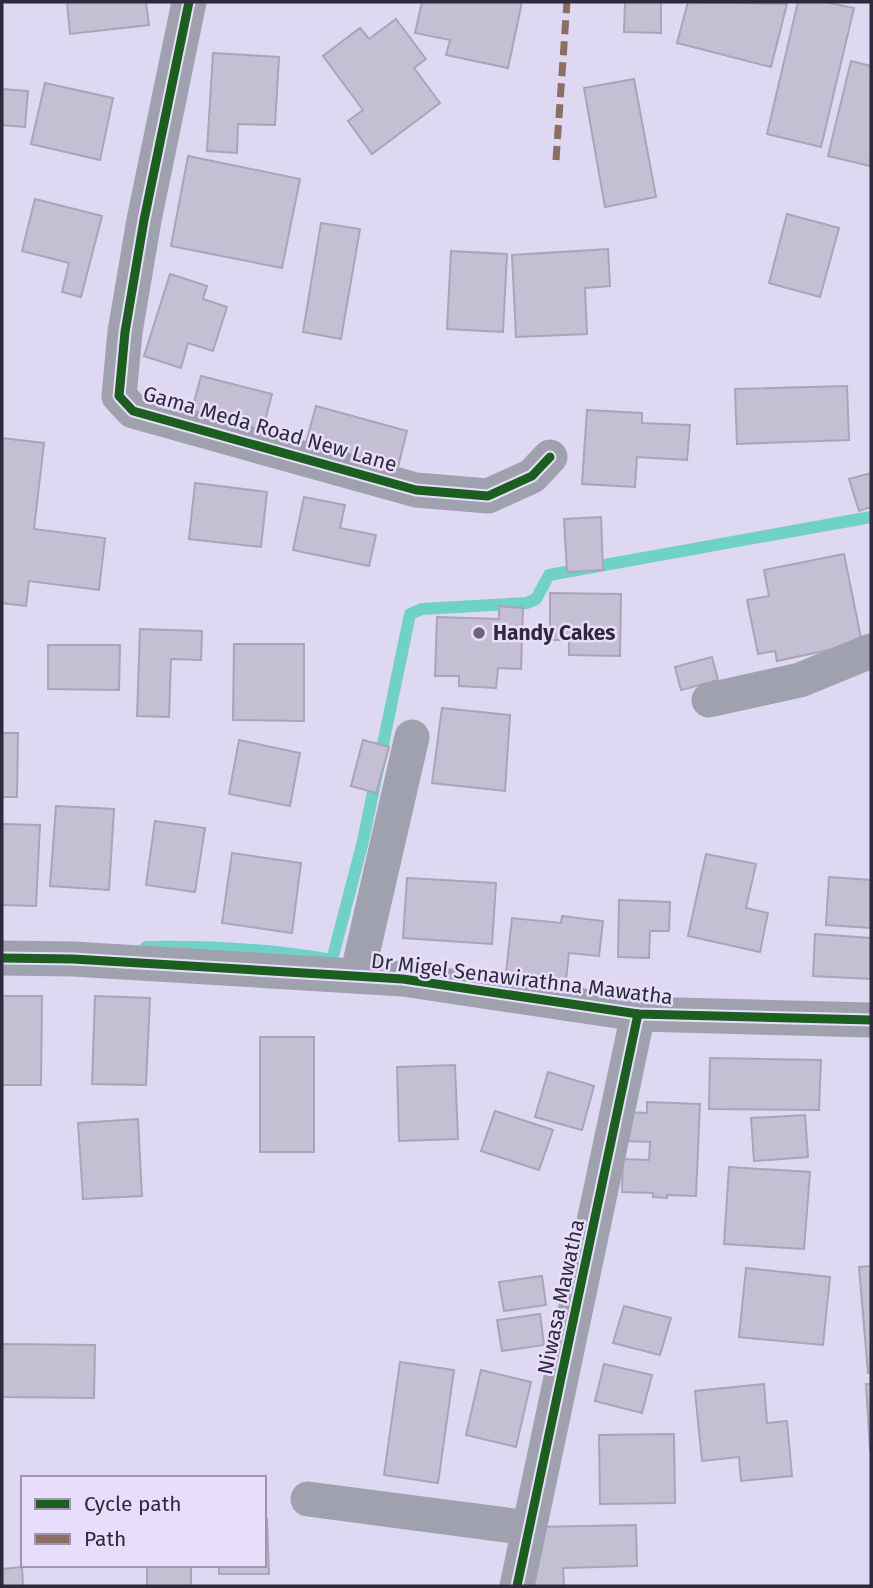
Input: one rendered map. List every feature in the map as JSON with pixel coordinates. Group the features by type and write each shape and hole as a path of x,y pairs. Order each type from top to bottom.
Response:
{"street":[{"name":"Gama Meda Road New Lane","path":"190,2 144,220 125,332 119,396 133,411 416,491 488,496 532,476 550,457"},
{"path":"709,700 800,680 871,651"},
{"path":"358,976 412,737"},
{"name":"Dr Migel Senawirathna Mawatha","path":"2,958 73,959 402,979 638,1014 871,1020"},
{"name":"Niwasa Mawatha","path":"517,1586 638,1014"},
{"path":"309,1499 529,1528"}],"building":[{"path":"67,2 146,2 149,25 70,34"},
{"path":"422,2 522,2 508,68 446,55 450,40 415,33"},
{"path":"625,2 661,2 661,33 624,32"},
{"path":"688,2 787,4 771,67 677,43"},
{"path":"798,2 825,2 854,8 821,147 767,134"},
{"path":"396,19 426,59 414,68 440,103 372,154 348,121 363,110 323,56 360,28 369,39"},
{"path":"213,53 279,57 275,125 238,124 237,153 207,151"},
{"path":"851,61 871,66 870,166 828,156"},
{"path":"634,79 656,197 605,207 584,88"},
{"path":"45,83 113,98 100,160 31,144"},
{"path":"2,89 28,91 25,127 2,125"},
{"path":"188,156 300,179 282,268 171,246"},
{"path":"35,199 102,216 81,297 62,292 69,263 22,251"},
{"path":"787,214 839,228 820,297 769,283"},
{"path":"321,223 360,229 341,339 303,332"},
{"path":"608,249 610,286 585,288 587,334 516,337 512,255"},
{"path":"451,251 507,254 503,332 447,329"},
{"path":"170,274 207,286 203,299 227,307 213,351 188,343 181,368 144,356"},
{"path":"201,376 272,394 262,432 191,414"},
{"path":"847,386 849,440 737,444 735,389"},
{"path":"316,406 407,431 396,475 304,450"},
{"path":"587,410 642,413 642,423 690,425 687,460 637,457 635,487 582,484"},
{"path":"2,438 44,443 34,529 105,538 99,590 29,581 26,606 2,603"},
{"path":"871,473 871,507 859,511 849,479"},
{"path":"195,483 267,492 261,547 189,539"},
{"path":"304,497 345,505 340,528 376,535 369,566 293,550"},
{"path":"601,517 603,570 567,572 564,519"},
{"path":"844,554 862,643 777,661 775,651 758,654 747,600 769,596 764,570"},
{"path":"550,593 621,594 620,656 569,655 569,640 550,640"},
{"name":"Handy Cakes","path":"499,606 523,608 521,669 498,668 496,688 459,686 459,676 435,676 437,617 499,619"},
{"path":"140,629 202,631 201,660 171,659 169,717 137,716"},
{"path":"234,644 304,644 304,721 233,720"},
{"path":"48,645 120,645 119,690 48,689"},
{"path":"712,657 718,680 681,690 675,667"},
{"path":"442,708 510,715 505,791 432,783"},
{"path":"2,733 18,733 17,797 2,797"},
{"path":"239,740 300,753 290,806 229,794"},
{"path":"363,740 389,747 376,793 351,786"},
{"path":"56,806 114,809 109,890 50,886"},
{"path":"155,821 205,828 195,892 146,885"},
{"path":"2,824 40,825 36,906 2,905"},
{"path":"232,853 301,863 292,933 222,923"},
{"path":"706,854 756,864 746,908 768,913 760,952 688,936"},
{"path":"829,877 871,880 871,928 826,925"},
{"path":"407,878 496,883 492,944 403,938"},
{"path":"619,900 670,902 669,931 650,931 649,958 618,957"},
{"path":"562,916 603,921 599,956 569,953 565,989 505,982 512,918 561,923"},
{"path":"815,934 871,938 871,979 813,976"},
{"path":"2,996 42,996 41,1085 2,1085"},
{"path":"95,996 150,998 146,1085 92,1084"},
{"path":"260,1037 314,1037 314,1152 260,1152"},
{"path":"710,1058 821,1060 819,1110 709,1109"},
{"path":"455,1065 458,1139 399,1141 397,1067"},
{"path":"548,1072 594,1086 582,1130 535,1117"},
{"path":"647,1102 700,1104 696,1196 667,1195 667,1198 653,1197 653,1193 622,1192 623,1159 649,1160 650,1142 627,1141 628,1112 647,1113"},
{"path":"495,1111 553,1130 539,1170 481,1151"},
{"path":"805,1115 808,1157 754,1161 751,1118"},
{"path":"138,1119 142,1196 83,1199 78,1123"},
{"path":"729,1167 810,1172 804,1249 724,1244"},
{"path":"871,1266 871,1373 868,1373 859,1267"},
{"path":"746,1268 830,1277 823,1345 739,1337"},
{"path":"542,1276 546,1305 504,1311 499,1282"},
{"path":"624,1306 671,1318 660,1355 613,1343"},
{"path":"540,1314 544,1345 502,1351 497,1320"},
{"path":"2,1344 95,1345 94,1398 2,1397"},
{"path":"400,1362 454,1370 438,1483 384,1475"},
{"path":"604,1364 652,1375 642,1413 595,1401"},
{"path":"481,1370 531,1382 516,1447 466,1435"},
{"path":"764,1384 767,1423 787,1421 792,1476 741,1481 739,1457 702,1461 695,1391"},
{"path":"866,1384 871,1384 871,1450 870,1450"},
{"path":"674,1434 675,1503 600,1504 599,1435"},
{"path":"267,1519 269,1574 219,1574 219,1567 266,1567"},
{"path":"636,1525 637,1566 563,1568 564,1586 533,1586 533,1527"},
{"path":"22,1567 23,1586 2,1586 2,1569"},
{"path":"147,1567 191,1567 191,1586 147,1586"}],"waterway":[{"path":"146,947 239,949 332,960 363,841 410,614 422,609 527,603 536,599 549,575 871,517"}],"marked path":[{"path":"556,160 567,2"}],"cycle path":[{"path":"189,2 144,220 125,332 119,396 133,411 416,490 488,496 532,476 550,457"},
{"path":"2,958 73,959 403,979 638,1014 871,1020"},
{"path":"517,1586 638,1014"}],"place":[{"name":"Handy Cakes","path":"479,633"}]}
